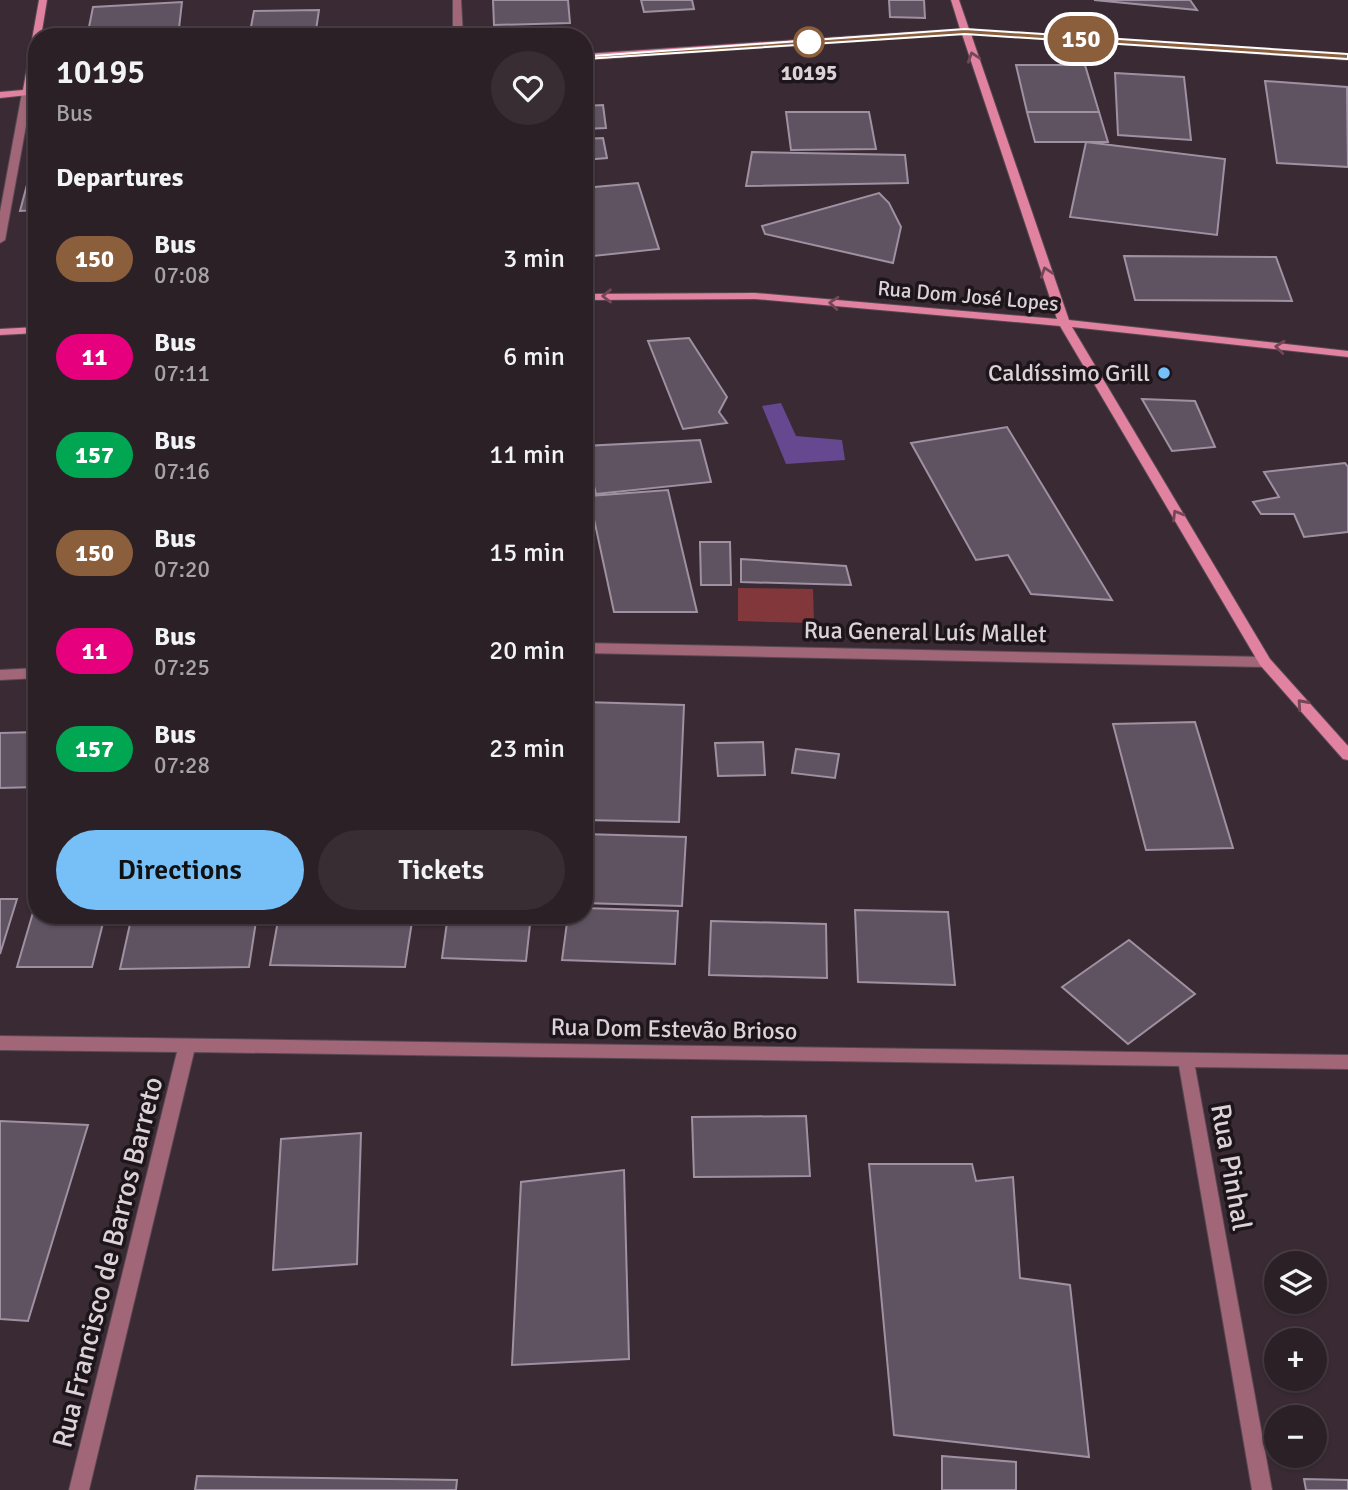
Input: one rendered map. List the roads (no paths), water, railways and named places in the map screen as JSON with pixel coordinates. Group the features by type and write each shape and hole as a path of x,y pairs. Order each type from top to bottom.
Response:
{"street":[{"path":"40,28 43,0"},
{"path":"457,0 458,28"},
{"path":"955,0 1064,323 1265,662 1348,755"},
{"path":"593,56 965,31 1348,57"},
{"path":"0,95 28,92"},
{"path":"0,240 28,110"},
{"name":"Rua Dom José Lopes","path":"593,297 755,296 1064,323 1348,354"},
{"path":"0,332 28,330"},
{"name":"Rua General Luís Mallet","path":"593,648 1265,662"},
{"path":"0,674 28,673"},
{"name":"Rua Dom Estevão Brioso","path":"0,1043 1348,1062"},
{"name":"Rua Francisco de Barros Barreto","path":"79,1490 187,1046"},
{"name":"Rua Pinhal","path":"1186,1060 1262,1490"}],"place":[{"name":"10195","path":"809,42"},
{"name":"Caldíssimo Grill","path":"1164,373"}]}
